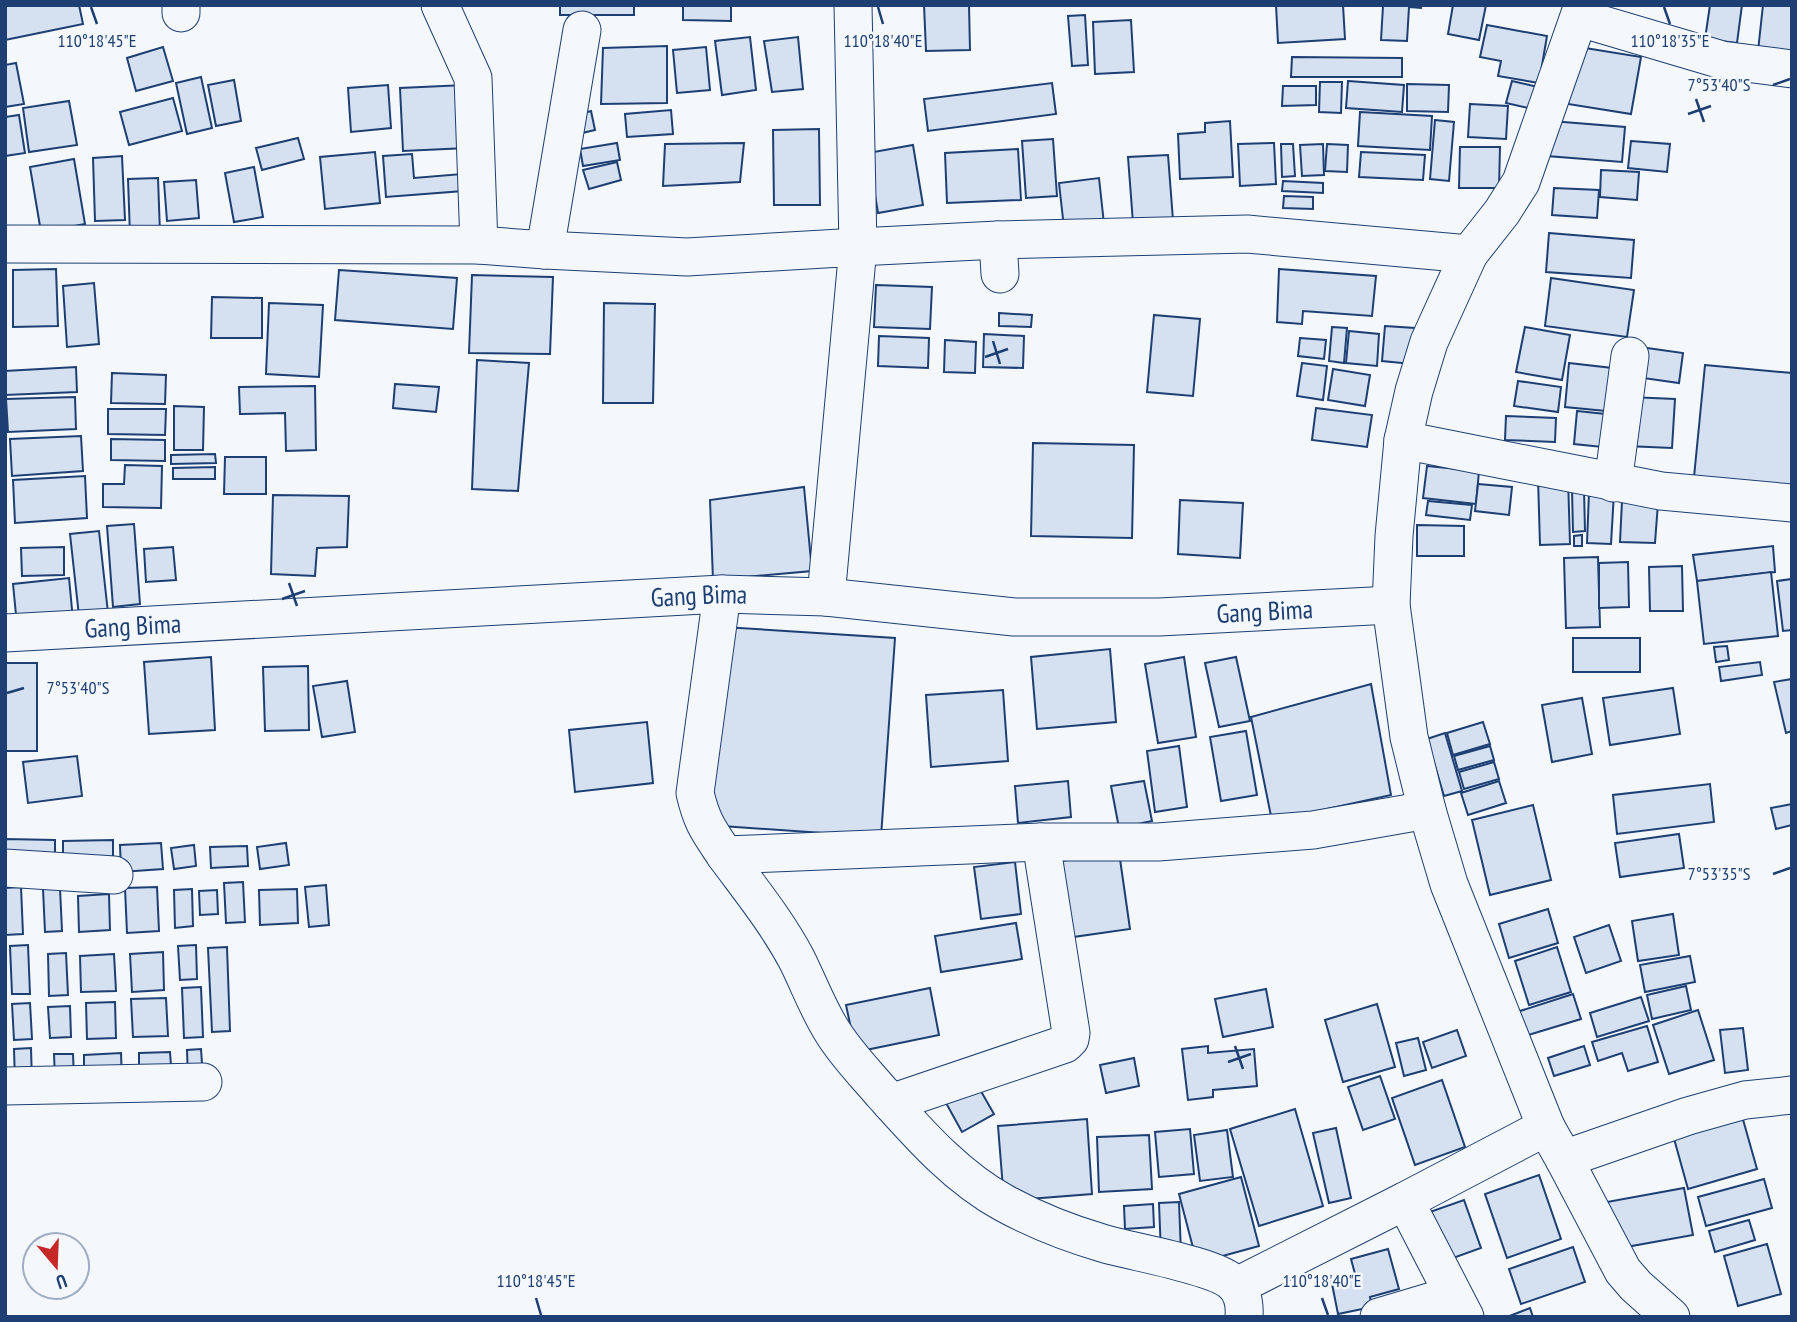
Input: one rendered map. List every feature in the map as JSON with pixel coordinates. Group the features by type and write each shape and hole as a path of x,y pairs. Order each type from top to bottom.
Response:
{"street":[{"path":"440,5 474,78 479,245"},
{"path":"827,597 858,247 853,5"},
{"path":"1671,1317 1623,1271 1546,1128 1449,884 1409,737 1391,605 1403,440 1414,391 1430,342 1469,254 1502,212 1521,182 1581,12 1722,60 1792,69"},
{"path":"545,250 582,30"},
{"path":"5,244 479,245 687,257 858,247 999,257 1247,234 1469,254"},
{"path":"1613,482 1630,356"},
{"path":"1403,440 1661,491 1792,503"},
{"path":"722,594 695,793 703,821 724,855 771,916 797,960 832,1031 852,1058 920,1136 967,1177 1000,1201 1041,1222 1101,1243 1201,1268 1227,1279 1240,1301 1405,1200 1546,1128"},
{"name":"Gang Bima","path":"5,633 722,594 827,597 1014,617 1158,617 1391,605"},
{"path":"724,855 1041,842 1158,842 1313,830 1427,810"},
{"path":"891,1103 1065,1044 1070,1039 1041,842"},
{"path":"5,868 114,876"},
{"path":"5,1086 203,1082"},
{"path":"1564,1159 1688,1116 1745,1100 1792,1096"},
{"path":"1379,1317 1459,1306 1405,1200"}],"building":[{"path":"5,5 79,5 83,24 5,40"},
{"path":"560,5 634,5 634,15 560,15"},
{"path":"683,5 731,5 731,21 683,20"},
{"path":"924,5 969,5 970,50 926,51"},
{"path":"1276,5 1343,5 1345,39 1278,43"},
{"path":"1364,5 1421,5 1421,8 1409,7 1407,41 1381,40 1383,6"},
{"path":"1453,5 1486,5 1479,40 1448,34"},
{"path":"1710,5 1742,5 1737,43 1705,39"},
{"path":"1763,5 1792,5 1792,55 1758,51"},
{"path":"1085,15 1088,65 1072,66 1068,16"},
{"path":"1131,20 1134,72 1095,74 1093,22"},
{"path":"1487,25 1547,36 1539,83 1498,76 1501,61 1480,57"},
{"path":"750,37 756,90 722,95 715,41"},
{"path":"798,37 803,89 772,92 764,41"},
{"path":"667,46 667,103 601,104 603,48"},
{"path":"163,47 173,81 136,91 127,58"},
{"path":"706,47 710,90 677,93 673,50"},
{"path":"1579,47 1641,57 1631,114 1568,104"},
{"path":"1292,57 1402,58 1402,77 1291,77"},
{"path":"16,63 24,104 5,107 5,65"},
{"path":"201,77 212,128 187,134 176,83"},
{"path":"234,80 241,121 216,126 208,85"},
{"path":"1348,81 1404,85 1402,112 1346,108"},
{"path":"1512,81 1538,87 1533,109 1506,103"},
{"path":"1320,82 1342,82 1341,113 1319,112"},
{"path":"1052,83 1056,114 928,131 924,99"},
{"path":"1407,84 1449,85 1448,112 1407,111"},
{"path":"388,85 391,128 351,132 348,88"},
{"path":"465,85 467,148 403,151 400,88"},
{"path":"1283,86 1316,86 1316,105 1282,106"},
{"path":"173,98 182,131 129,145 120,112"},
{"path":"69,101 77,145 29,152 23,108"},
{"path":"1470,104 1508,106 1506,139 1468,137"},
{"path":"671,110 673,134 627,137 625,114"},
{"path":"591,111 595,130 578,134 573,116"},
{"path":"1360,112 1432,116 1430,150 1358,146"},
{"path":"19,115 25,153 5,156 5,117"},
{"path":"1435,120 1454,122 1449,181 1430,179"},
{"path":"1230,121 1233,177 1180,179 1178,134 1205,132 1205,123"},
{"path":"1551,121 1625,127 1622,162 1547,156"},
{"path":"819,129 820,205 774,205 773,130"},
{"path":"298,138 304,159 262,170 256,148"},
{"path":"1053,139 1057,196 1026,198 1022,141"},
{"path":"1631,141 1670,144 1667,172 1628,168"},
{"path":"617,143 620,160 583,166 580,149"},
{"path":"744,143 740,182 663,186 665,144"},
{"path":"1274,143 1276,184 1240,186 1238,144"},
{"path":"1281,144 1293,144 1295,176 1282,177"},
{"path":"1323,144 1324,175 1302,176 1300,145"},
{"path":"1327,144 1348,145 1347,172 1325,171"},
{"path":"913,145 923,205 878,213 868,153"},
{"path":"1460,147 1500,147 1499,188 1459,188"},
{"path":"1018,149 1021,200 947,203 945,153"},
{"path":"375,152 380,203 325,209 320,157"},
{"path":"1361,152 1425,155 1423,180 1359,177"},
{"path":"412,154 414,178 462,174 463,191 386,197 383,156"},
{"path":"1168,155 1173,220 1133,223 1128,157"},
{"path":"122,156 125,220 95,221 93,158"},
{"path":"74,159 85,224 41,232 30,167"},
{"path":"617,162 621,180 589,189 583,170"},
{"path":"254,167 263,217 234,222 225,173"},
{"path":"1601,170 1639,172 1637,200 1600,197"},
{"path":"158,178 160,233 130,235 128,179"},
{"path":"1099,178 1104,224 1064,228 1059,183"},
{"path":"196,180 199,218 167,221 164,182"},
{"path":"1283,181 1323,183 1323,193 1282,191"},
{"path":"1554,188 1599,190 1597,218 1552,215"},
{"path":"1284,196 1313,197 1313,209 1283,208"},
{"path":"1549,233 1634,240 1631,278 1546,272"},
{"path":"56,269 58,326 13,327 13,270"},
{"path":"1279,269 1376,276 1372,316 1303,311 1302,324 1277,322"},
{"path":"339,270 457,278 453,329 335,320"},
{"path":"472,275 553,277 550,354 469,353"},
{"path":"1551,278 1634,290 1627,337 1545,326"},
{"path":"94,283 99,344 67,347 63,286"},
{"path":"876,285 932,287 930,329 874,327"},
{"path":"212,297 262,298 262,338 211,338"},
{"path":"269,303 323,305 319,377 266,374"},
{"path":"604,303 655,304 653,403 603,403"},
{"path":"999,313 1032,315 1031,327 999,326"},
{"path":"1154,315 1200,319 1193,396 1147,392"},
{"path":"1385,326 1415,328 1412,364 1382,361"},
{"path":"1332,327 1347,328 1344,363 1329,361"},
{"path":"1525,327 1570,335 1562,380 1516,372"},
{"path":"1349,331 1379,334 1377,366 1346,363"},
{"path":"984,334 1024,336 1023,368 983,367"},
{"path":"879,336 929,338 928,368 878,366"},
{"path":"1300,338 1326,340 1324,359 1298,356"},
{"path":"945,340 976,342 975,373 944,372"},
{"path":"1647,348 1683,353 1679,383 1643,378"},
{"path":"477,360 529,363 518,491 472,489"},
{"path":"1302,363 1327,366 1323,400 1297,396"},
{"path":"1569,363 1621,369 1616,412 1565,407"},
{"path":"1705,365 1792,373 1792,487 1694,477"},
{"path":"76,367 77,392 5,395 5,371"},
{"path":"1333,369 1370,375 1365,406 1328,400"},
{"path":"112,373 166,375 165,404 111,403"},
{"path":"1518,381 1561,387 1558,412 1514,406"},
{"path":"395,384 439,387 436,412 393,408"},
{"path":"315,386 316,450 286,451 285,413 240,414 239,387"},
{"path":"75,397 76,429 8,432 6,399"},
{"path":"1629,397 1675,399 1672,448 1626,446"},
{"path":"174,406 204,407 203,450 174,450"},
{"path":"1316,408 1372,415 1367,447 1312,440"},
{"path":"108,409 166,409 165,435 108,434"},
{"path":"1577,411 1615,415 1612,448 1574,444"},
{"path":"1506,416 1556,418 1555,442 1505,440"},
{"path":"81,436 83,471 12,476 10,439"},
{"path":"111,439 165,440 165,461 111,460"},
{"path":"1033,443 1134,445 1132,538 1031,536"},
{"path":"215,454 216,463 171,464 171,455"},
{"path":"225,457 266,457 266,494 224,494"},
{"path":"125,465 162,466 161,508 103,507 103,484 124,484"},
{"path":"1427,466 1479,471 1476,504 1423,498"},
{"path":"215,467 215,479 173,479 173,468"},
{"path":"85,476 87,518 15,523 13,480"},
{"path":"1568,477 1570,544 1540,545 1538,478"},
{"path":"1478,484 1512,487 1509,515 1475,511"},
{"path":"804,487 812,571 713,580 710,500"},
{"path":"1572,489 1584,489 1585,531 1573,532"},
{"path":"1589,492 1614,493 1611,544 1587,543"},
{"path":"273,495 349,496 347,547 317,548 315,576 271,574"},
{"path":"1180,500 1243,503 1240,558 1178,554"},
{"path":"1428,501 1472,505 1470,520 1426,515"},
{"path":"1622,501 1658,503 1655,543 1620,542"},
{"path":"134,524 140,604 113,607 107,526"},
{"path":"1417,525 1464,526 1464,556 1417,556"},
{"path":"99,531 108,613 79,616 70,534"},
{"path":"1582,535 1582,546 1574,546 1574,536"},
{"path":"1773,546 1775,572 1697,581 1693,555"},
{"path":"64,547 64,575 22,576 21,548"},
{"path":"173,547 176,580 146,582 144,549"},
{"path":"1598,557 1600,627 1566,628 1564,558"},
{"path":"1628,562 1629,607 1599,608 1599,563"},
{"path":"1682,566 1683,611 1650,611 1649,567"},
{"path":"1771,572 1778,636 1704,644 1697,581"},
{"path":"69,578 73,620 17,625 13,584"},
{"path":"1792,579 1792,630 1783,631 1777,581"},
{"path":"723,627 895,638 881,837 708,825"},
{"path":"1573,638 1640,638 1640,672 1573,672"},
{"path":"1727,646 1729,660 1716,662 1714,647"},
{"path":"1110,649 1116,722 1037,729 1031,657"},
{"path":"211,657 215,730 149,734 144,662"},
{"path":"1184,657 1196,737 1158,743 1145,664"},
{"path":"1236,657 1250,721 1219,727 1205,663"},
{"path":"1760,662 1762,675 1721,681 1719,667"},
{"path":"5,663 37,663 37,751 5,751"},
{"path":"308,666 309,730 265,731 263,667"},
{"path":"1792,679 1792,731 1786,733 1774,682"},
{"path":"347,681 355,732 322,737 313,686"},
{"path":"1371,684 1391,795 1272,821 1251,717"},
{"path":"1673,688 1680,734 1610,745 1603,698"},
{"path":"1003,690 1008,761 931,767 926,695"},
{"path":"1582,698 1592,754 1552,762 1542,705"},
{"path":"647,722 653,783 575,792 569,730"},
{"path":"1483,722 1490,744 1453,755 1447,733"},
{"path":"1246,731 1257,795 1221,801 1210,737"},
{"path":"1445,733 1462,791 1444,796 1427,739"},
{"path":"1179,746 1187,807 1155,812 1147,751"},
{"path":"1490,746 1494,760 1458,770 1454,756"},
{"path":"77,756 82,796 28,803 23,762"},
{"path":"1494,762 1499,779 1464,789 1459,772"},
{"path":"1068,781 1071,817 1018,823 1015,786"},
{"path":"1144,781 1152,821 1119,828 1111,786"},
{"path":"1499,781 1506,803 1468,815 1461,793"},
{"path":"1710,784 1714,822 1617,834 1613,795"},
{"path":"1792,804 1792,825 1776,829 1771,808"},
{"path":"1533,805 1551,880 1490,895 1472,820"},
{"path":"1679,834 1684,868 1620,877 1615,843"},
{"path":"5,839 55,840 55,858 5,857"},
{"path":"113,840 113,858 63,858 63,841"},
{"path":"161,843 163,869 121,872 120,845"},
{"path":"286,843 289,865 260,869 257,847"},
{"path":"194,845 196,866 174,869 171,848"},
{"path":"247,846 248,866 211,868 210,847"},
{"path":"1119,852 1130,929 1073,937 1062,861"},
{"path":"1015,862 1021,914 981,919 974,867"},
{"path":"243,882 245,922 226,923 224,883"},
{"path":"326,885 329,925 309,927 305,887"},
{"path":"21,887 23,934 5,935 5,888"},
{"path":"157,887 159,931 127,933 125,888"},
{"path":"60,888 62,931 45,932 43,889"},
{"path":"192,889 193,926 175,928 174,890"},
{"path":"297,889 298,923 260,925 259,890"},
{"path":"217,890 218,914 200,915 199,891"},
{"path":"109,894 110,930 79,932 78,896"},
{"path":"1548,909 1558,943 1509,958 1499,924"},
{"path":"1673,914 1679,955 1638,961 1632,921"},
{"path":"1016,923 1022,959 941,972 935,936"},
{"path":"1609,925 1621,961 1586,973 1574,937"},
{"path":"28,945 30,994 12,994 10,946"},
{"path":"196,945 197,979 180,980 178,946"},
{"path":"227,947 230,1031 212,1032 208,948"},
{"path":"1557,947 1571,992 1529,1005 1515,961"},
{"path":"163,952 164,990 132,992 130,954"},
{"path":"66,953 68,995 49,996 48,954"},
{"path":"114,954 116,991 81,992 80,956"},
{"path":"1690,956 1695,982 1645,992 1640,965"},
{"path":"1686,986 1691,1010 1652,1019 1647,995"},
{"path":"201,987 203,1037 184,1038 182,988"},
{"path":"930,988 939,1035 856,1052 846,1005"},
{"path":"1266,989 1273,1027 1223,1037 1215,999"},
{"path":"1573,994 1581,1019 1525,1036 1517,1012"},
{"path":"1641,997 1649,1021 1597,1037 1590,1013"},
{"path":"166,998 168,1036 133,1037 131,999"},
{"path":"115,1002 116,1038 87,1039 86,1003"},
{"path":"30,1003 32,1039 14,1040 12,1004"},
{"path":"1377,1004 1395,1067 1343,1082 1325,1020"},
{"path":"70,1006 71,1037 50,1038 48,1007"},
{"path":"1698,1010 1714,1060 1669,1074 1653,1025"},
{"path":"1647,1026 1658,1062 1628,1071 1622,1053 1598,1061 1592,1042"},
{"path":"1743,1028 1748,1070 1725,1073 1720,1030"},
{"path":"1457,1030 1466,1056 1432,1068 1423,1042"},
{"path":"1418,1038 1426,1070 1404,1076 1396,1043"},
{"path":"1208,1046 1208,1053 1254,1049 1257,1086 1213,1090 1213,1097 1188,1100 1182,1049"},
{"path":"1584,1046 1590,1065 1554,1076 1548,1058"},
{"path":"31,1048 32,1082 15,1082 14,1049"},
{"path":"201,1049 203,1078 188,1079 187,1050"},
{"path":"170,1052 172,1079 139,1080 139,1053"},
{"path":"121,1053 122,1080 84,1082 84,1055"},
{"path":"54,1054 73,1054 74,1079 55,1080"},
{"path":"1134,1058 1139,1086 1106,1093 1100,1065"},
{"path":"1380,1076 1395,1119 1363,1130 1348,1087"},
{"path":"1442,1080 1465,1147 1415,1165 1392,1098"},
{"path":"978,1086 994,1114 962,1132 946,1103"},
{"path":"1295,1109 1323,1206 1259,1226 1230,1129"},
{"path":"1742,1116 1757,1169 1688,1189 1673,1135"},
{"path":"1087,1119 1092,1194 1004,1201 998,1126"},
{"path":"1336,1128 1351,1198 1329,1203 1313,1133"},
{"path":"1190,1129 1194,1174 1159,1177 1155,1132"},
{"path":"1227,1130 1233,1177 1200,1181 1194,1135"},
{"path":"1149,1135 1152,1189 1099,1192 1097,1137"},
{"path":"1539,1175 1561,1239 1507,1258 1485,1194"},
{"path":"1241,1177 1259,1246 1197,1263 1179,1194"},
{"path":"1764,1179 1772,1208 1706,1226 1698,1197"},
{"path":"1684,1188 1693,1235 1615,1249 1607,1202"},
{"path":"1464,1200 1481,1248 1442,1262 1424,1214"},
{"path":"1179,1202 1181,1253 1161,1254 1159,1203"},
{"path":"1153,1204 1154,1227 1125,1229 1124,1206"},
{"path":"1749,1220 1755,1240 1715,1252 1709,1231"},
{"path":"1767,1244 1781,1294 1738,1306 1724,1256"},
{"path":"1573,1247 1585,1282 1521,1304 1509,1269"},
{"path":"1388,1249 1399,1289 1370,1297 1372,1307 1338,1314 1331,1279 1355,1274 1351,1259"},
{"path":"1530,1308 1533,1317 1507,1317"}]}
